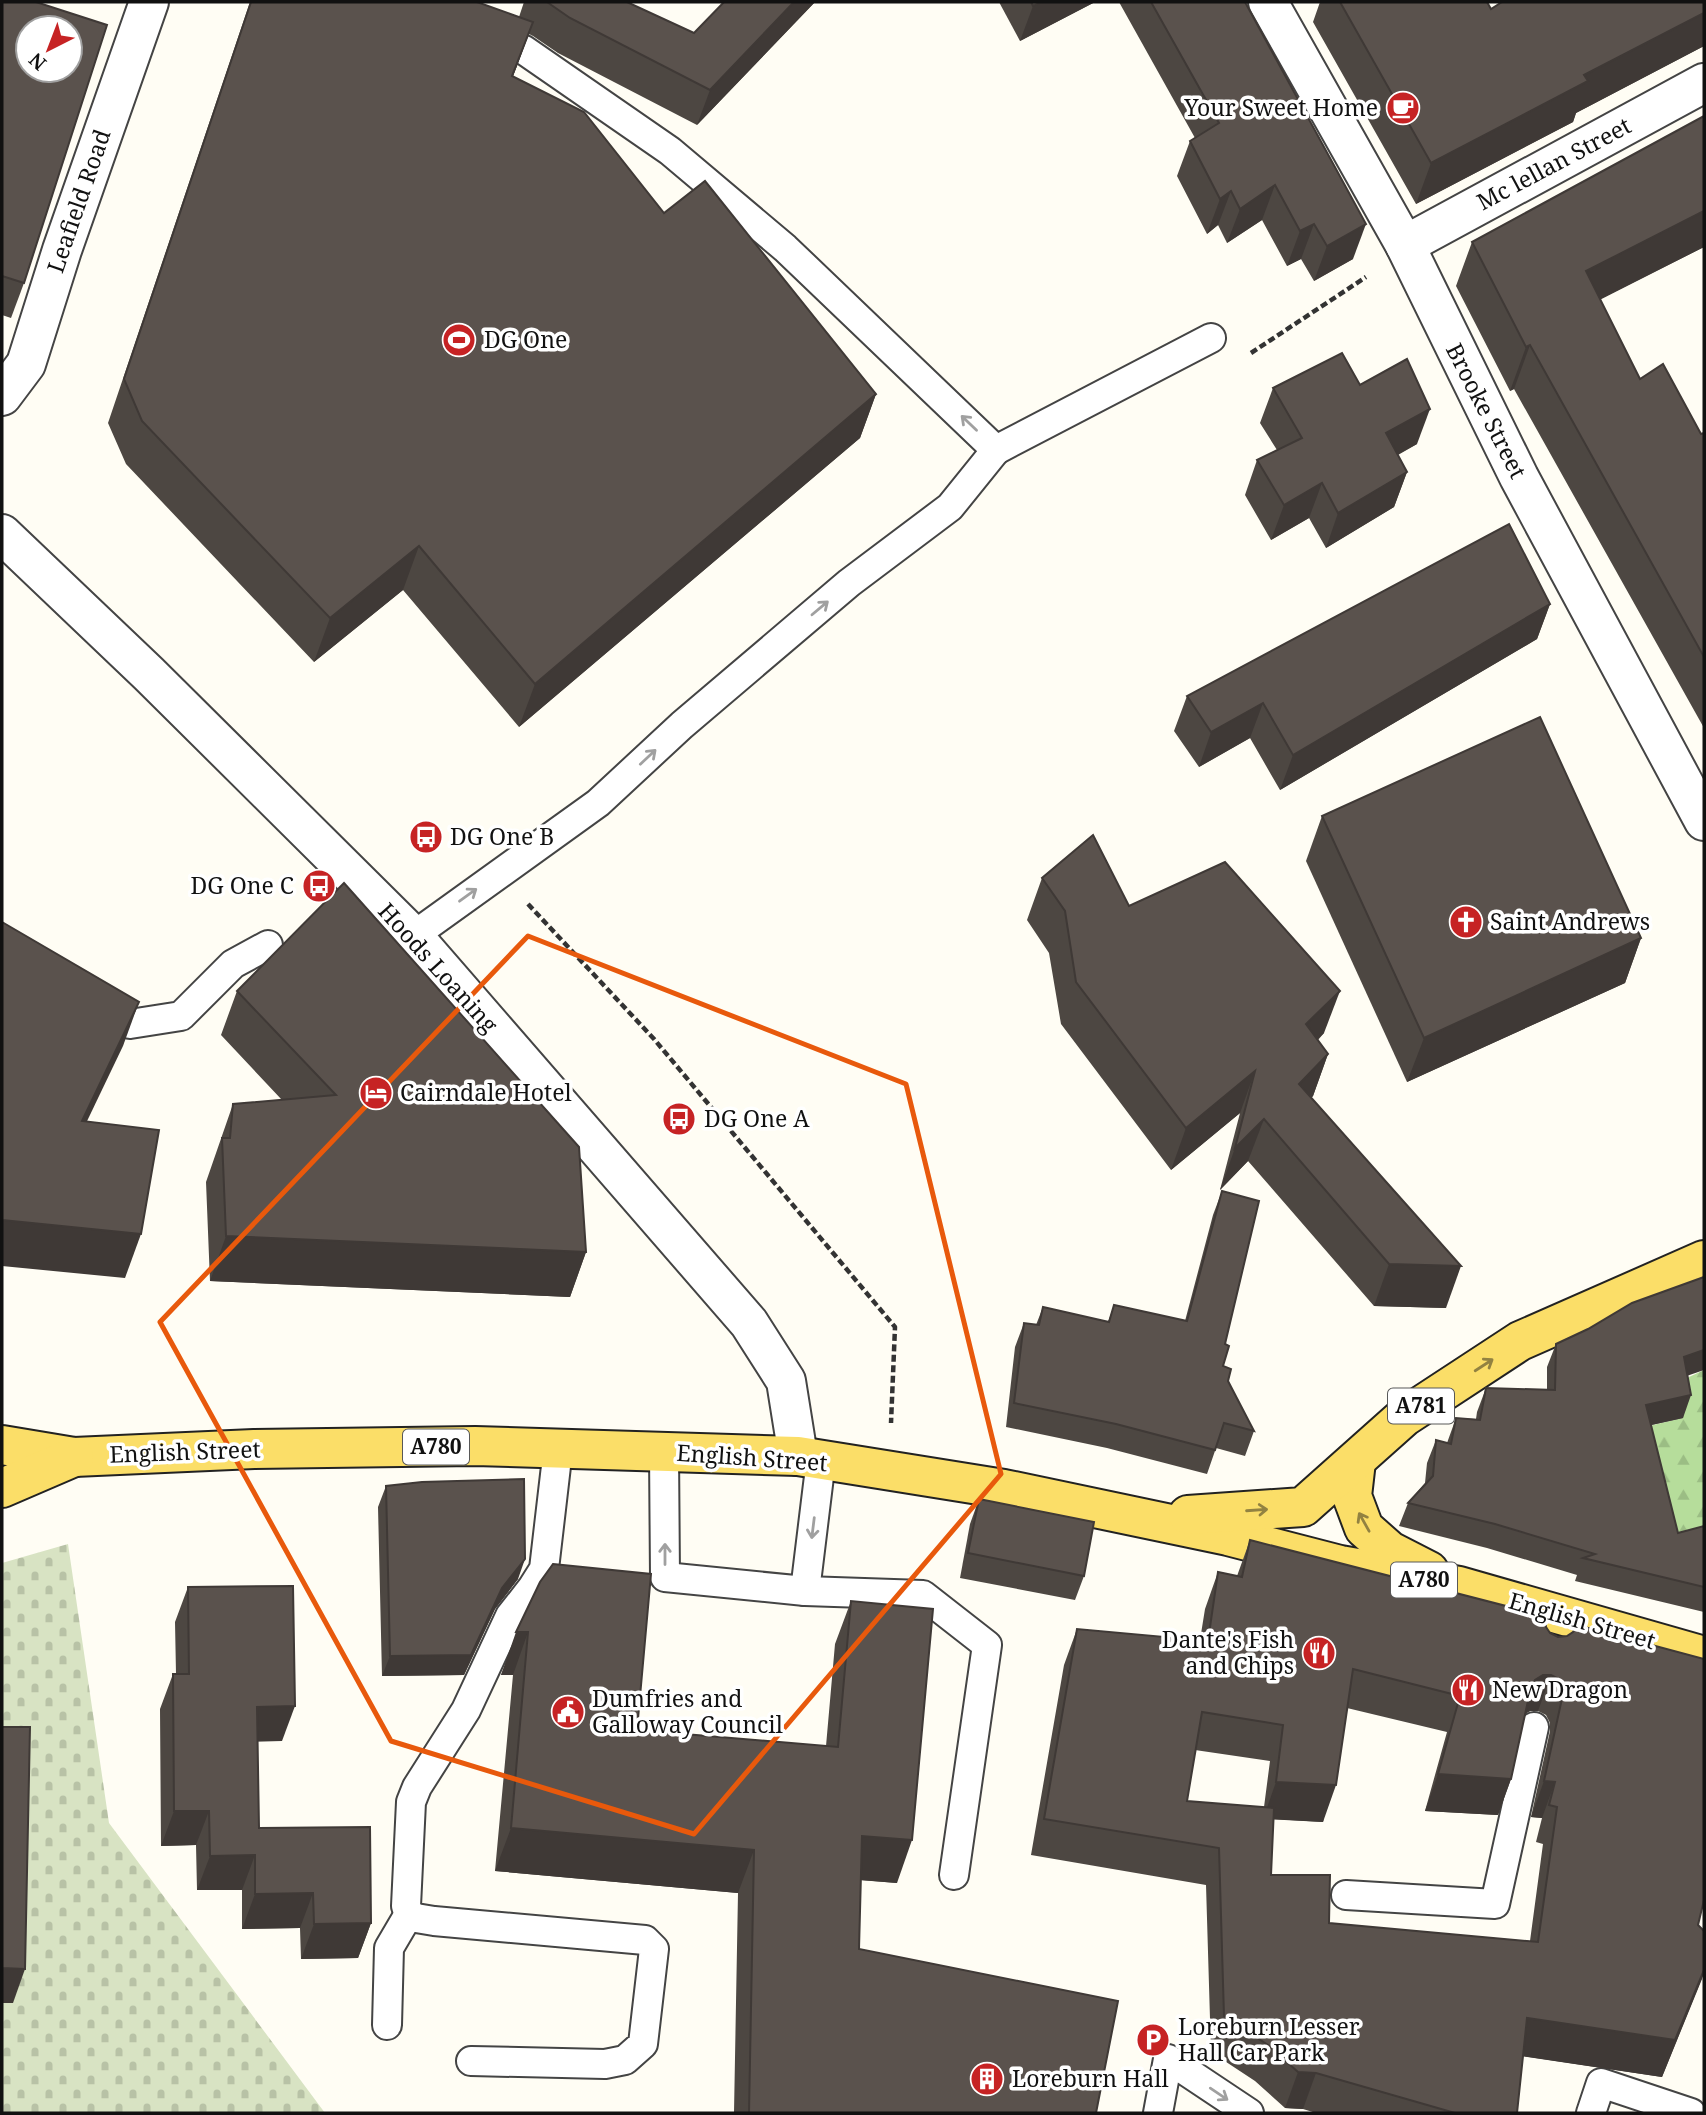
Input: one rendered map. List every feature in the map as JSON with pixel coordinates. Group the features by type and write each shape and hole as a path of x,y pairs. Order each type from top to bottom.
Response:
{"main road":[{"name":"A781","path":"1140,1518 1303,1507 1404,1417 1520,1341 1704,1260"},
{"name":"A780","path":"2,1445 74,1457"},
{"name":"English Street","path":"74,1457 268,1449 475,1446 809,1458 1004,1489 1228,1536 1340,1565 1459,1586"},
{"path":"2,1488 74,1457"},
{"name":"English Street","path":"1356,1461 1352,1496 1364,1528 1390,1551 1459,1586 1554,1625 1704,1656"}],"street":[{"name":"Leafield Road","path":"2,397 26,363 62,250 149,2"},
{"name":"Brooke Street","path":"1268,2 1406,248 1519,477 1704,821"},
{"name":"Mc lellan Street","path":"1406,248 1704,83"},
{"name":"Hoods Loaning","path":"2,534 149,674 413,936 749,1323 786,1381 809,1458"}],"lane":[{"path":"463,28 524,50 670,151 785,248 996,450"},
{"path":"413,936 598,803 682,725 849,583 950,507 996,450 1211,338"},
{"path":"71,992 130,1024 181,1016 233,964 268,945"},
{"path":"471,2061 605,2064 625,2060 643,2043 654,1949 645,1940 434,1921 416,1918 409,1914 406,1906 411,1802 417,1787 466,1710 510,1616 533,1588 544,1569 558,1449"},
{"path":"664,1452 665,1577 805,1591 923,1595 987,1645 954,1875"},
{"path":"805,1591 809,1458"},
{"path":"1346,1895 1495,1904 1534,1727"},
{"path":"387,2025 389,1948 409,1914"},
{"path":"1158,2113 1168,2059 1249,2113"},
{"path":"1591,2113 1601,2083 1691,2113"}],"path":[{"path":"1211,338 1235,363 1406,248"},
{"path":"499,872 654,1039 895,1327 889,1472"}],"highlighted area":[{"path":"528,936 906,1084 1001,1474 694,1834 391,1741 160,1322"}],"green space":[{"path":"1704,1370 1704,1561 1667,1545 1643,1432 1653,1425 1682,1418 1676,1383"},
{"path":"68,1544 109,1823 325,2113 2,2113 2,1563"}],"building":[{"path":"2,2 36,2 73,14 14,14 14,84 84,84 84,18 107,25 24,283 2,276"},
{"name":"DG One","path":"251,2 477,2 533,22 512,76 584,112 664,213 705,181 876,394 535,684 419,546 330,618 142,421 124,379"},
{"path":"547,2 627,2 694,33 724,2 794,2 710,90 570,18"},
{"path":"1151,2 1245,2 1366,224 1327,246 1314,224 1300,231 1275,185 1240,209 1231,191 1220,199 1190,141 1219,123"},
{"path":"1340,2 1487,2 1491,9 1502,2 1704,2 1704,13 1584,75 1588,81 1431,163"},
{"path":"1704,116 1704,211 1586,271 1640,379 1663,364 1701,434 1704,433 1704,657 1530,345 1526,347 1472,242"},
{"path":"1342,353 1360,385 1407,359 1430,409 1386,433 1407,472 1338,513 1322,483 1284,505 1257,460 1302,438 1273,388"},
{"path":"1509,524 1550,604 1293,755 1263,703 1211,732 1187,696"},
{"name":"Saint Andrews","path":"1540,717 1641,938 1424,1038 1322,816"},
{"path":"1093,835 1129,906 1225,862 1340,991 1306,1024 1328,1054 1299,1084 1461,1266 1389,1264 1264,1119 1235,1148 1255,1071 1186,1128 1076,982 1065,911 1042,878"},
{"path":"344,883 579,1147 586,1252 226,1236 222,1138 230,1138 233,1104 336,1095 237,991"},
{"path":"2,922 139,1002 82,1121 159,1130 141,1234 2,1220"},
{"path":"1222,1191 1259,1201 1225,1344 1229,1346 1223,1366 1231,1369 1228,1381 1254,1431 1224,1423 1215,1450 1116,1424 1014,1403 1024,1323 1039,1325 1043,1307 1109,1322 1114,1305 1187,1321"},
{"path":"1704,1277 1704,1350 1684,1357 1691,1395 1646,1405 1678,1533 1704,1526 1704,1587 1583,1558 1595,1554 1495,1524 1408,1503 1433,1476 1436,1440 1451,1444 1456,1418 1480,1420 1486,1388 1555,1390 1556,1344 1632,1303"},
{"path":"524,1479 525,1559 502,1588 471,1655 390,1656 386,1486 422,1482"},
{"path":"979,1499 1094,1522 1084,1576 968,1553"},
{"path":"1250,1540 1545,1616 1546,1627 1558,1637 1567,1636 1577,1625 1704,1659 1704,1900 1698,1925 1704,1931 1704,1970 1675,2040 1527,2018 1517,2113 1455,2113 1316,2073 1298,2072 1268,2045 1224,2016 1219,1848 1044,1819 1077,1629 1208,1641 1218,1572 1242,1577","holes":["1353,1669 1460,1696 1438,1774 1511,1779 1531,1687 1535,1680 1543,1675 1559,1679 1563,1686 1544,1781 1555,1782 1549,1805 1557,1807 1538,1942 1329,1923 1330,1875 1271,1875 1274,1808 1187,1801 1202,1712 1283,1725 1276,1782 1336,1785"]},
{"path":"553,1564 651,1574 637,1730 838,1747 851,1601 933,1609 912,1840 862,1836 859,1949 1118,2001 1096,2113 749,2113 754,1850 511,1828 528,1632 516,1632 540,1582"},
{"path":"293,1586 295,1706 257,1707 259,1828 370,1827 371,1923 314,1924 313,1893 255,1894 255,1855 210,1856 209,1811 174,1811 173,1674 189,1674 188,1587"},
{"path":"2,1727 30,1727 25,1969 2,1968"}],"place":[{"name":"Your Sweet Home","path":"1403,108"},
{"name":"DG One","path":"459,340"},
{"name":"DG One B","path":"426,837"},
{"name":"DG One C","path":"319,886"},
{"name":"Saint Andrews","path":"1466,922"},
{"name":"Cairndale Hotel","path":"376,1093"},
{"name":"DG One A","path":"679,1119"},
{"name":"Dante's Fish and Chips","path":"1319,1653"},
{"name":"New Dragon","path":"1468,1690"},
{"name":"Dumfries and Galloway Council","path":"568,1712"},
{"name":"Loreburn Lesser Hall Car Park","path":"1153,2040"},
{"name":"Loreburn Hall","path":"987,2079"}]}
